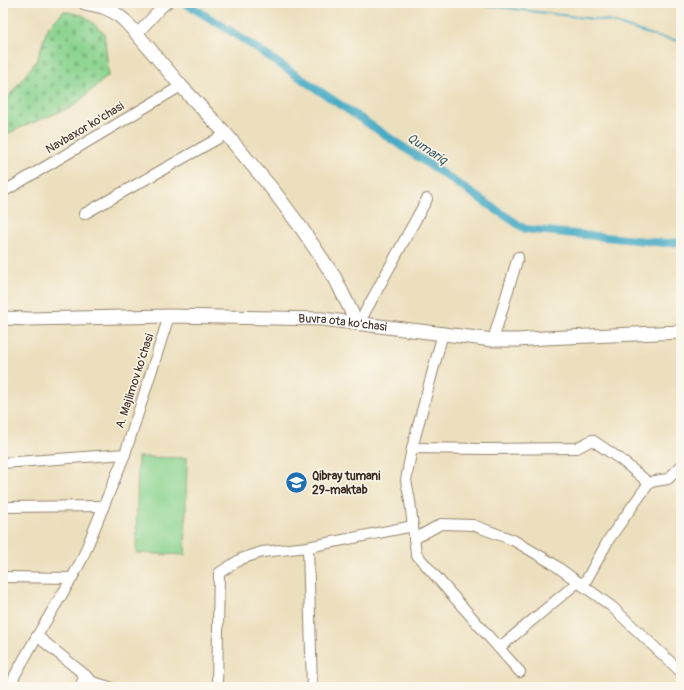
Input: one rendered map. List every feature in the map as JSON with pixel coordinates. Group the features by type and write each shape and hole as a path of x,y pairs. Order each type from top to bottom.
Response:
{"main road":[{"path":"85,3 103,7 114,12 124,20 181,86 226,134 273,190 302,229 335,278 356,322"},
{"name":"Buvra ota ko'chasi","path":"3,318 30,319 169,316 322,319 493,340 681,332"}],"street":[{"path":"137,34 164,5"},
{"name":"Navbaxor ko'chasi","path":"3,192 181,86"},
{"path":"84,214 226,134"},
{"path":"356,322 428,199"},
{"path":"493,340 518,257"},
{"name":"A. Majlimov ko'chasi","path":"11,687 36,636 82,559 125,454 169,316"},
{"path":"443,333 412,448 406,480 410,500 416,554 520,672"},
{"path":"412,448 486,450 577,448 592,440 620,459 649,483"},
{"path":"3,463 125,454"},
{"path":"499,648 580,584 608,539 649,483 655,480 668,479 681,466"},
{"path":"3,507 104,506"},
{"path":"414,540 441,524 473,525 514,540 552,563 612,606 681,672"},
{"path":"217,687 218,573 241,559 262,552 308,547 413,526"},
{"path":"308,547 312,687"},
{"path":"3,577 72,578"},
{"path":"36,636 92,681 110,687"},
{"path":"80,687 92,681"}],"green space":[{"path":"64,11 85,16 104,33 109,75 72,107 17,129 3,137 3,104 37,60 48,27"},
{"path":"138,457 187,458 185,555 136,553"}],"waterway":[{"name":"Qumariq","path":"185,3 232,32 525,229 665,243 681,242"},
{"path":"467,3 609,21 658,37 681,41"}],"place":[{"name":"Qibray tumani 29-maktab","path":"296,483"}]}
